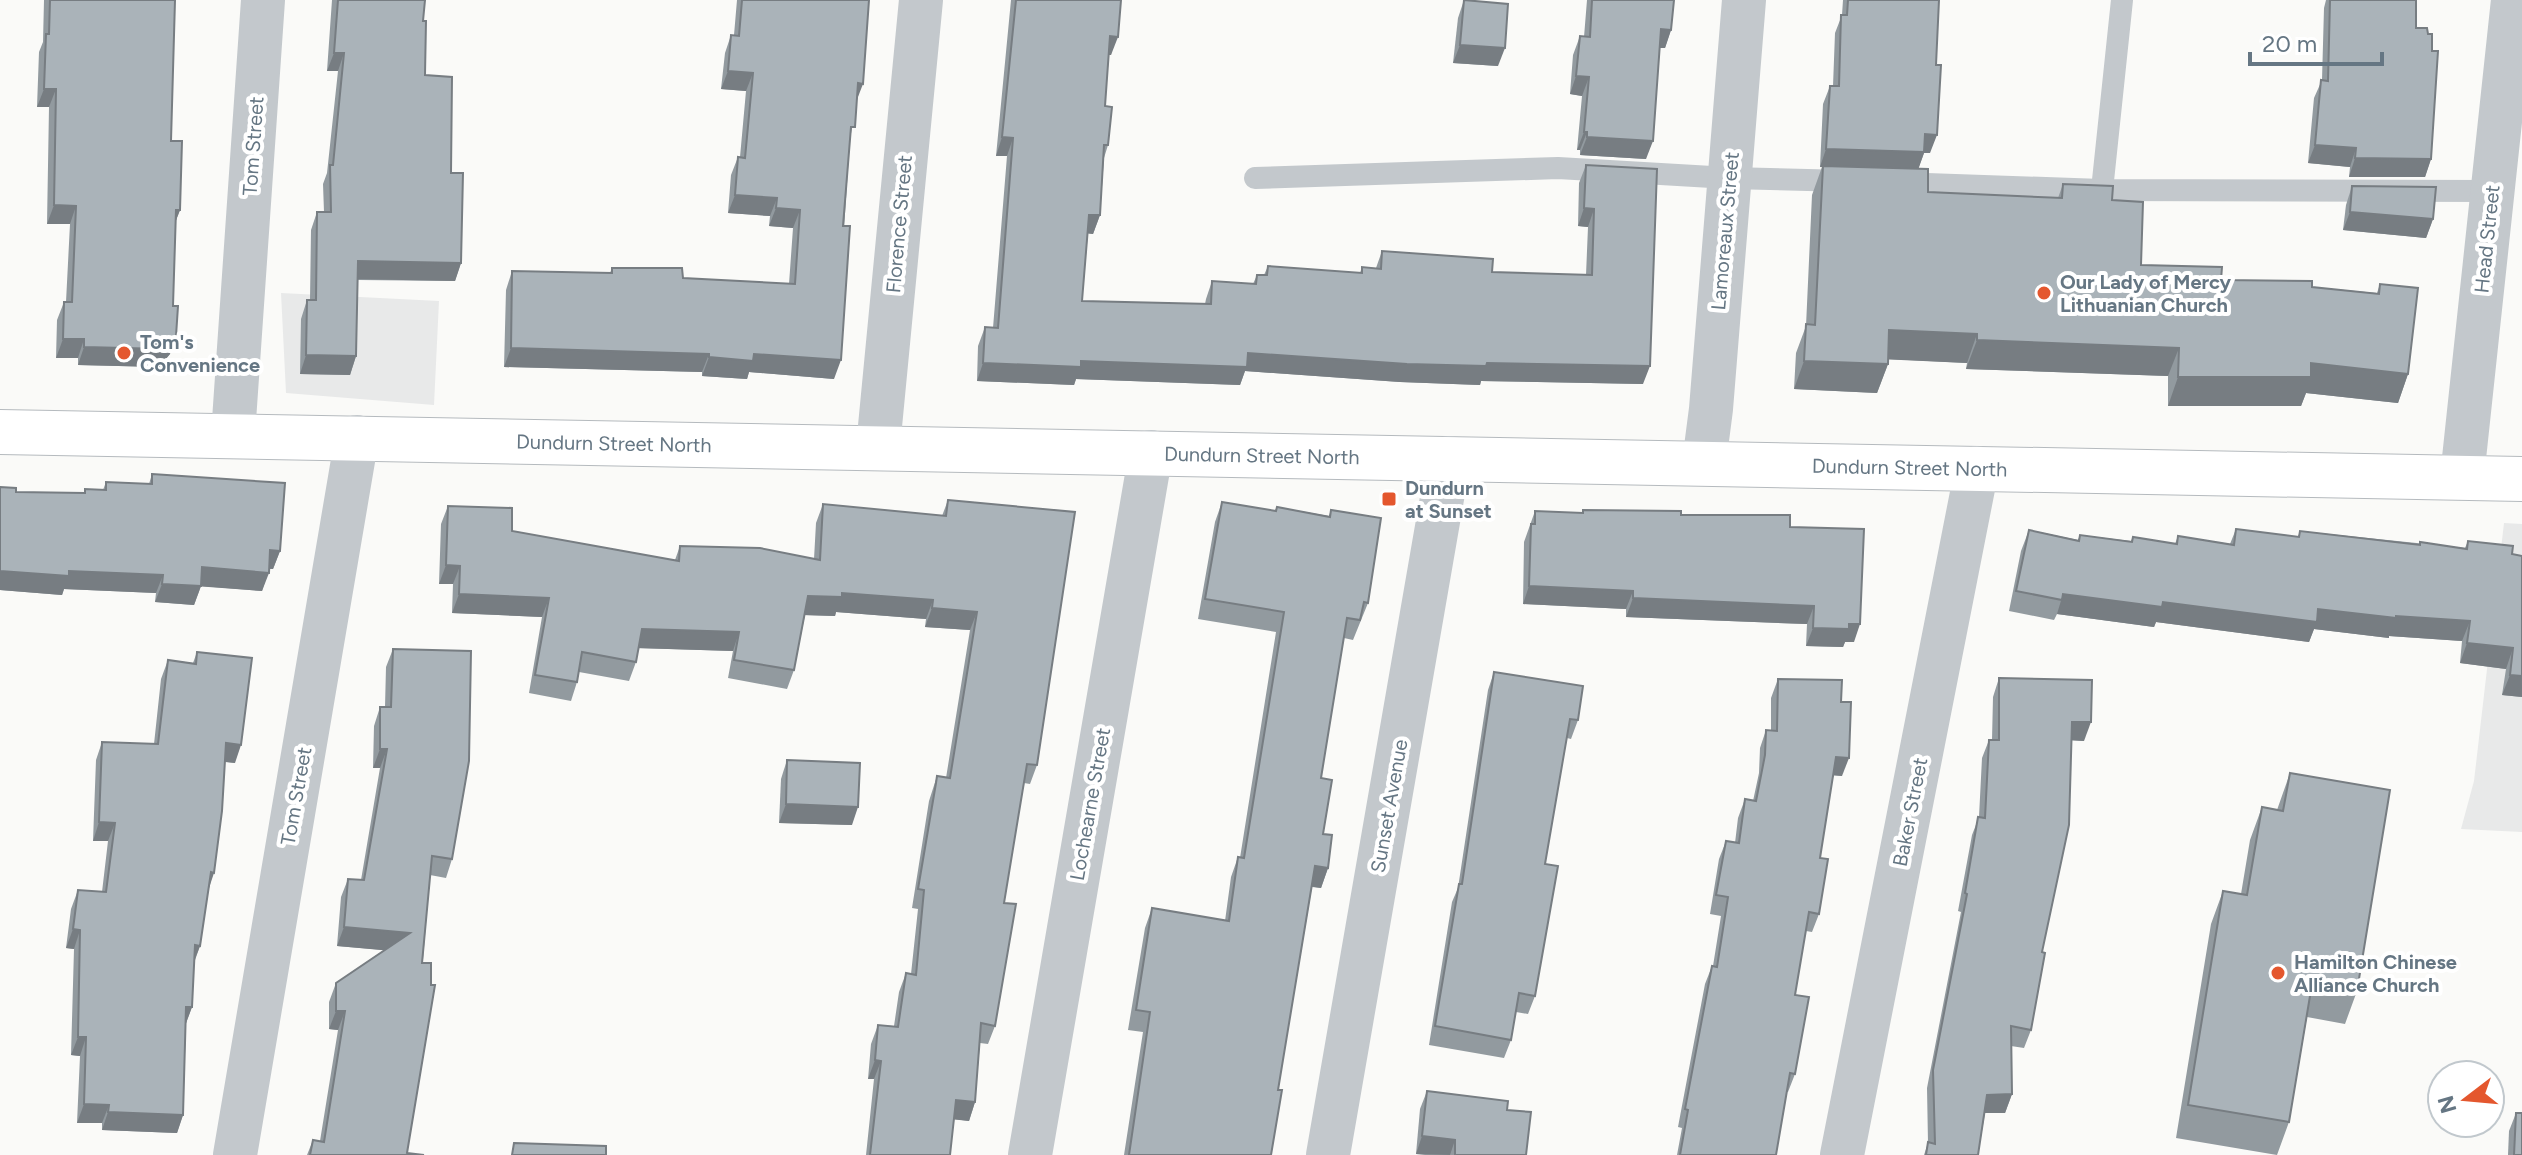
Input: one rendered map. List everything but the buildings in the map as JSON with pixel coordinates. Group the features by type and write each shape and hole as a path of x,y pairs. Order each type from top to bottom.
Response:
{"main road":[{"name":"Dundurn Street North","path":"0,432 2522,479"}],"street":[{"name":"Tom Street","path":"233,435 263,0"},
{"name":"Florence Street","path":"878,447 921,0"},
{"name":"Lamoreaux Street","path":"1704,463 1744,0"},
{"name":"Head Street","path":"2462,477 2513,0"},
{"name":"Tom Street","path":"235,1155 357,437"},
{"name":"Lochearne Street","path":"1030,1155 1151,452"},
{"name":"Sunset Avenue","path":"1328,1155 1449,458"},
{"name":"Baker Street","path":"1842,1155 1977,468"}],"lane":[{"path":"2102,190 2122,0"},
{"path":"1255,178 1558,168 1729,178 2102,190 2492,191"}],"shaded area":[{"path":"281,293 439,301 434,405 286,393"},
{"path":"2504,523 2522,524 2522,832 2461,829 2474,781"}],"place":[{"name":"Our Lady of Mercy Lithuanian Church","path":"2044,293"},
{"name":"Tom's Convenience","path":"124,353"},
{"name":"Dundurn at Sunset","path":"1389,499"},
{"name":"Hamilton Chinese Alliance Church","path":"2278,973"}]}
